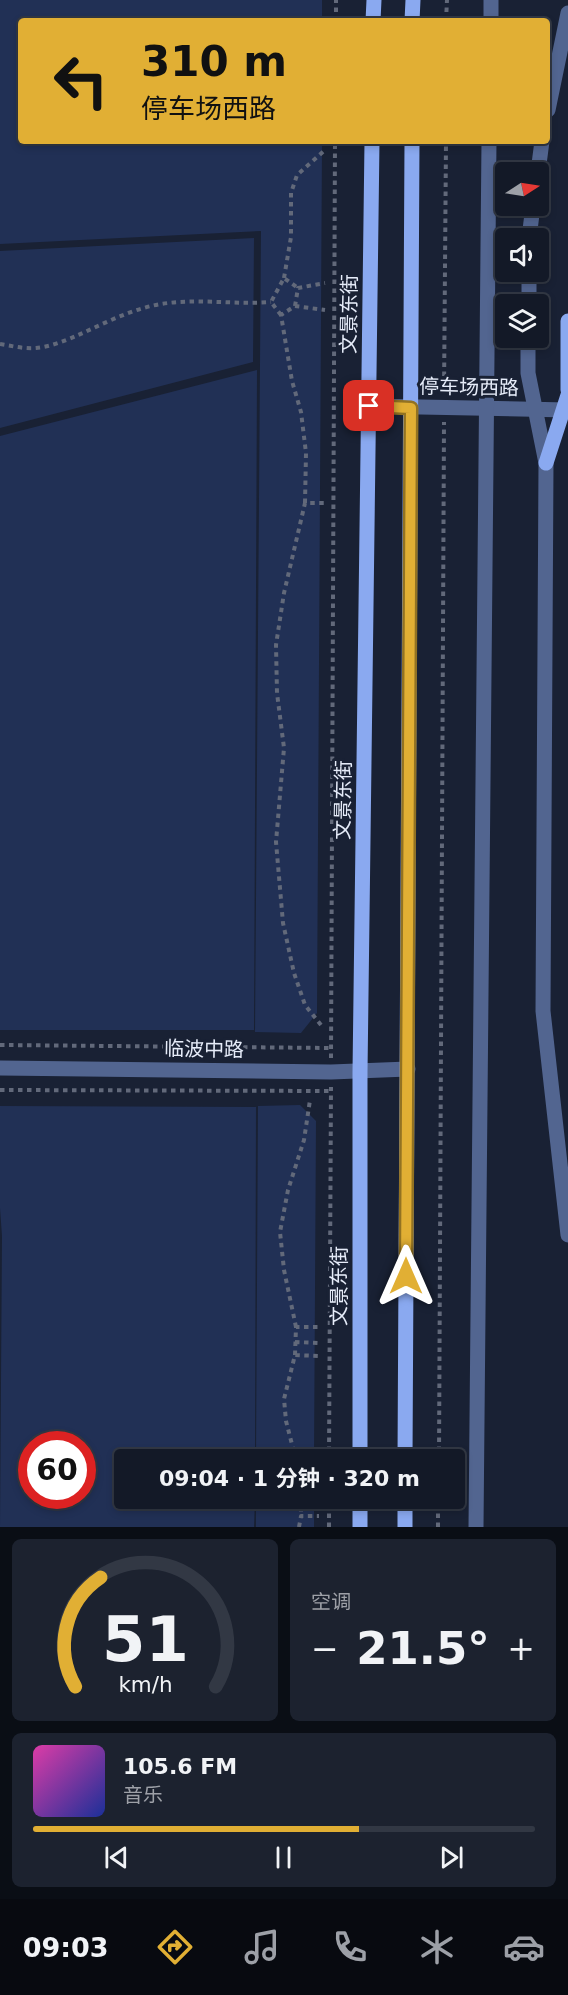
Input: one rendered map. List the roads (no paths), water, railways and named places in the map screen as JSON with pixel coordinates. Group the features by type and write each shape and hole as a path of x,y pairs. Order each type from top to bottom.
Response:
{"main road":[{"path":"373,18 374,0"},
{"path":"412,0 412,18"},
{"name":"文景东街","path":"360,1449 360,1072 372,144"},
{"path":"405,1449 412,144"},
{"path":"546,462 566,410 568,321"},
{"path":"360,1509 360,1527"},
{"path":"405,1509 405,1527"}],"street":[{"path":"490,18 491,0"},
{"path":"550,100 568,13"},
{"path":"476,1527 489,144"},
{"path":"539,162 542,144"},
{"path":"528,348 528,373 546,462 543,1011 568,1235"},
{"name":"停车场西路","path":"369,406 566,410"},
{"name":"临波中路","path":"0,1068 331,1072 408,1069"}]}
